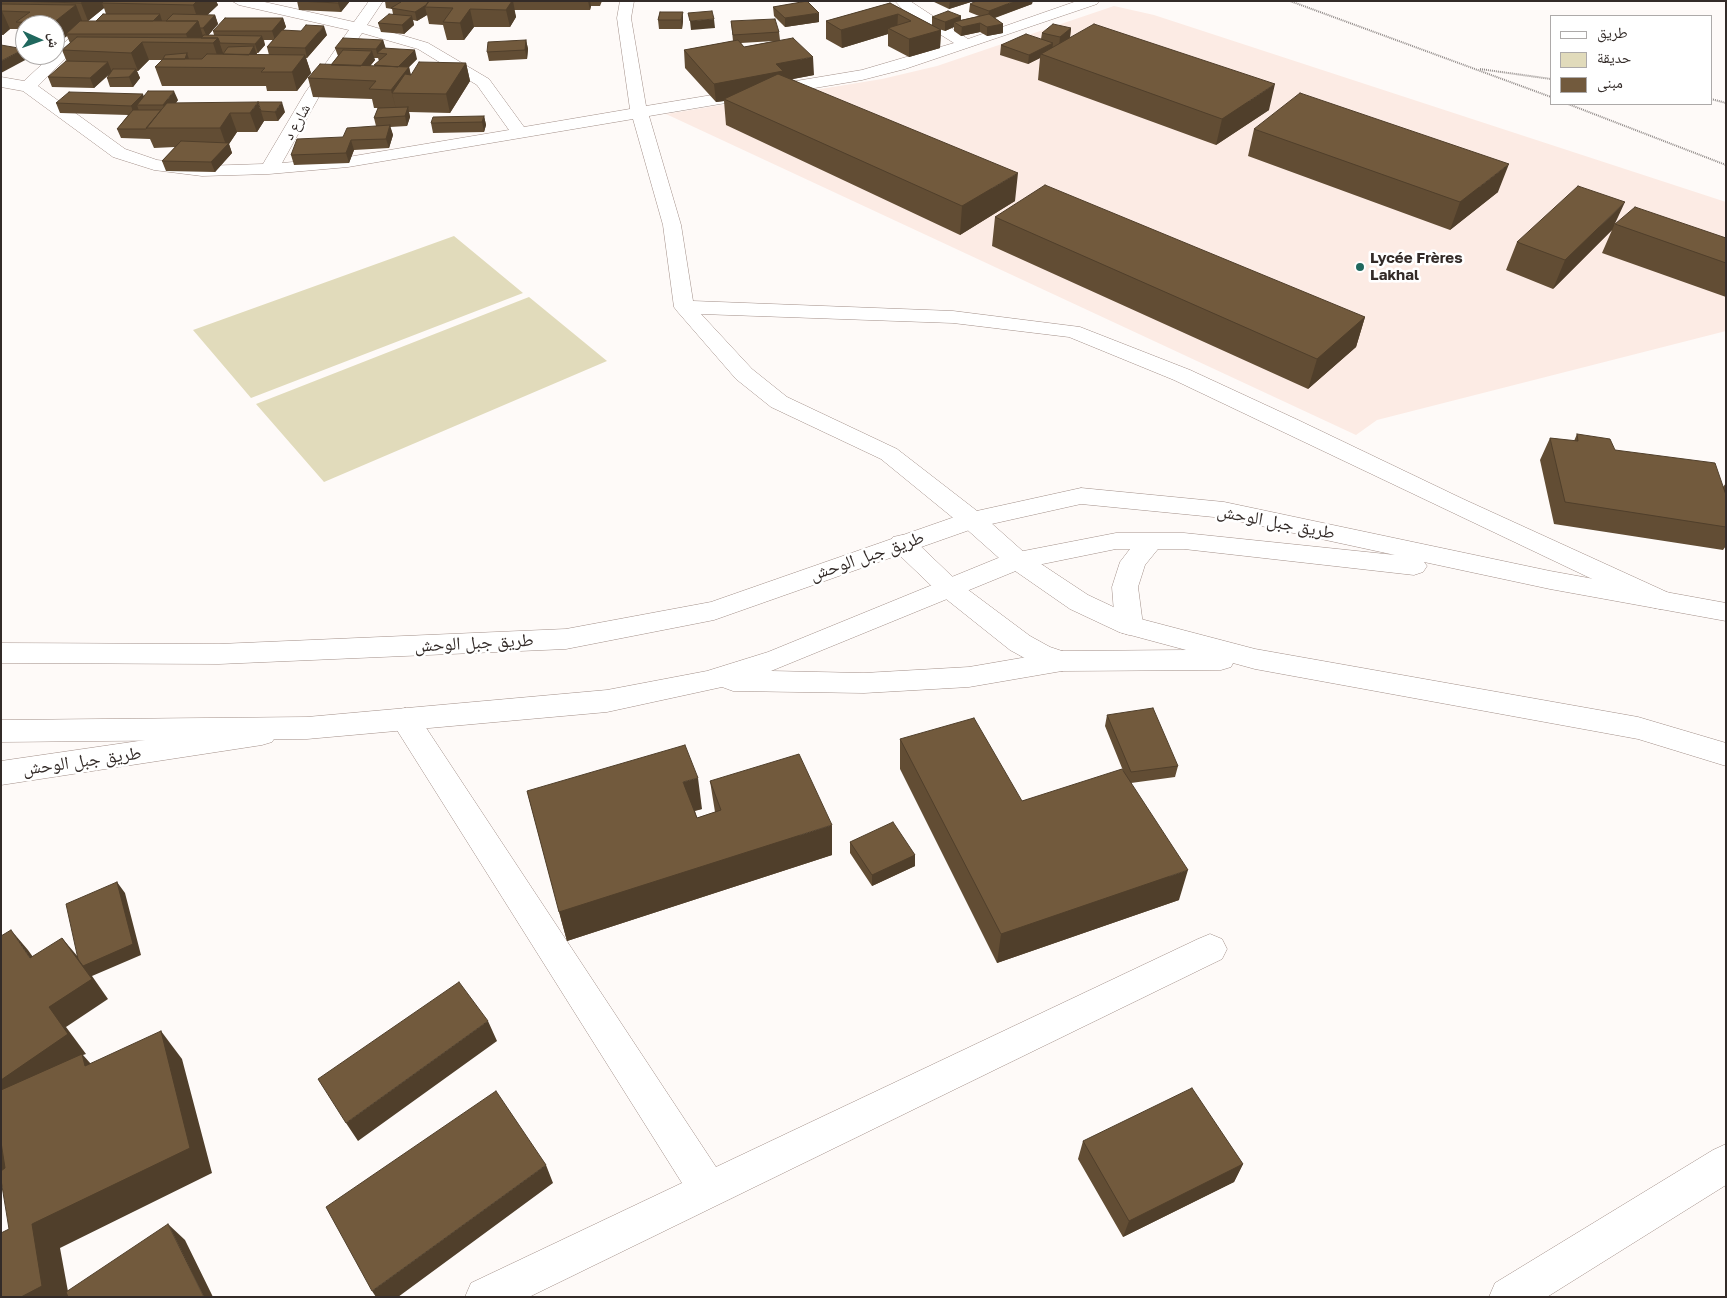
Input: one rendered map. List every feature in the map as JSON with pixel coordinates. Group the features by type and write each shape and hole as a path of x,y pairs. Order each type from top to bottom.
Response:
{"street":[{"path":"28,87 116,1"},
{"path":"239,1 358,28 423,46 483,82 520,133"},
{"name":"شارع د","path":"269,169 313,93 376,1"},
{"path":"626,1 624,18 639,112 672,225 684,307 744,374 779,402 889,454 972,520 1017,560 1079,602 1129,625 1256,659 1638,728 1726,755"},
{"path":"902,1 911,10 967,44"},
{"path":"1,82 28,87 118,153 154,165 202,171 269,169 348,162 862,75 899,66 1092,1"},
{"path":"684,307 953,317 1073,331 1228,396 1454,505 1660,600"},
{"name":"طريق جبل الوحش","path":"1,653 218,654 566,639 714,611 902,543 972,520 1081,496 1224,510 1550,580 1726,612"},
{"path":"307,728 607,702 707,681 778,659 1017,560 1116,541 1184,541 1550,580"},
{"path":"1129,625 1125,587 1133,562 1151,541"},
{"path":"902,543 950,589 1020,642 1040,654 1062,661"},
{"path":"707,681 874,683 969,677 1062,661 1256,659"},
{"path":"405,719 708,1189"},
{"name":"طريق جبل الوحش","path":"1,731 307,728"},
{"name":"طريق جبل الوحش","path":"1,772 307,728"},
{"path":"485,1297 1210,949"},
{"path":"1509,1297 1726,1163"}],"path":[{"path":"1290,1 1550,97"},
{"path":"1467,66 1508,74 1550,79"},
{"path":"1712,99 1726,103"},
{"path":"1571,105 1726,165"}],"shaded area":[{"name":"Lycée Frères Lakhal","path":"1114,6 1154,15 1726,202 1726,331 1377,420 1356,435 666,114 882,79 937,66"}],"green space":[{"path":"454,236 523,293 251,398 193,330"},
{"path":"529,297 607,361 324,482 256,404"}],"building":[{"path":"14,1 84,1 81,3"},
{"path":"104,1 197,1 193,5 102,3"},
{"path":"297,1 340,1 338,3"},
{"path":"395,1 429,1 415,12 391,8 401,2"},
{"path":"429,1 512,1 506,10 470,9 460,23 443,22 453,8 425,7"},
{"path":"807,1 819,13 785,18 773,7"},
{"path":"976,1 1015,1 989,11 970,4"},
{"path":"890,3 941,30 909,39 888,28 911,21 898,14 841,30 826,21"},
{"path":"1,4 76,5 63,15 26,15 30,12 1,12"},
{"path":"712,11 714,19 690,21 688,13"},
{"path":"948,11 961,16 945,22 932,17"},
{"path":"660,12 683,12 681,20 658,20"},
{"path":"103,14 160,14 153,21 96,21"},
{"path":"173,14 215,15 203,28 200,28 198,21 166,21"},
{"path":"389,14 412,16 402,25 378,23"},
{"path":"989,14 1003,24 987,27 980,23 962,27 954,22"},
{"path":"225,18 283,18 272,31 213,31"},
{"path":"775,19 779,32 733,35 731,21"},
{"path":"80,21 198,21 186,34 66,34"},
{"path":"1053,24 1071,28 1060,37 1042,33"},
{"path":"1094,24 1275,84 1222,119 1041,54"},
{"path":"306,25 324,26 305,48 267,47 282,30 301,31"},
{"path":"1026,34 1053,43 1029,55 1001,45"},
{"path":"204,35 262,36 255,44 220,43 218,38 201,38"},
{"path":"77,37 218,38 213,43 142,42 131,53 65,50 65,47"},
{"path":"343,38 383,40 376,49 335,48"},
{"path":"793,38 813,57 776,64 783,71 714,84 684,50 738,40 744,47"},
{"path":"526,40 525,50 487,52 488,42"},
{"path":"1,45 15,47 15,54 1,61"},
{"path":"254,46 249,55 223,54 228,47"},
{"path":"383,48 415,50 398,67 374,65 387,54 377,53"},
{"path":"343,50 372,51 361,66 331,65"},
{"path":"187,53 185,59 163,59 165,55"},
{"path":"207,54 305,55 292,72 261,72 265,68 155,67 163,59 202,59"},
{"path":"65,62 108,62 90,78 48,77 62,65 65,65"},
{"path":"419,62 466,63 446,94 392,93 405,74 411,75"},
{"path":"320,64 409,67 391,90 369,89 376,81 308,78"},
{"path":"113,69 136,69 129,77 107,78"},
{"path":"778,74 1018,173 962,206 724,99"},
{"path":"148,91 174,91 163,105 137,105"},
{"path":"69,92 143,94 131,106 56,103"},
{"path":"1300,93 1509,164 1460,202 1254,129"},
{"path":"258,102 250,113 230,113 220,128 146,128 167,103"},
{"path":"258,102 282,102 275,112 261,111"},
{"path":"408,107 405,116 374,118 378,108"},
{"path":"133,110 161,110 146,129 117,129"},
{"path":"484,116 482,122 431,123 433,117"},
{"path":"390,125 386,139 351,140 346,153 291,155 297,139 343,137 347,128"},
{"path":"181,141 229,143 211,162 162,161"},
{"path":"1045,185 1365,317 1317,359 995,217"},
{"path":"1578,186 1625,202 1565,260 1517,242"},
{"path":"1635,207 1726,238 1726,263 1615,224"},
{"path":"1577,434 1610,439 1615,450 1715,463 1726,495 1726,527 1565,502 1550,438 1578,441"},
{"path":"1153,708 1178,766 1131,772 1107,715"},
{"path":"974,718 1022,801 1122,769 1188,870 1001,934 900,739"},
{"path":"685,745 698,778 683,782 697,818 721,810 710,781 799,754 832,825 559,912 527,791"},
{"path":"893,822 915,855 872,875 850,842"},
{"path":"117,882 133,944 83,966 78,959 66,904"},
{"path":"11,930 30,958 62,938 92,979 49,1007 68,1034 1,1080 1,936"},
{"path":"459,982 488,1021 346,1123 318,1079"},
{"path":"161,1031 190,1148 32,1224 42,1286 21,1297 1,1297 1,1233 9,1229 1,1180 1,1171 5,1168 1,1142 1,1090 82,1054 85,1066"},
{"path":"1192,1088 1243,1164 1129,1221 1083,1141"},
{"path":"496,1091 546,1165 372,1291 326,1207"},
{"path":"168,1224 204,1297 68,1297 66,1292"}],"place":[{"name":"Lycée Frères Lakhal","path":"1360,267"}]}
